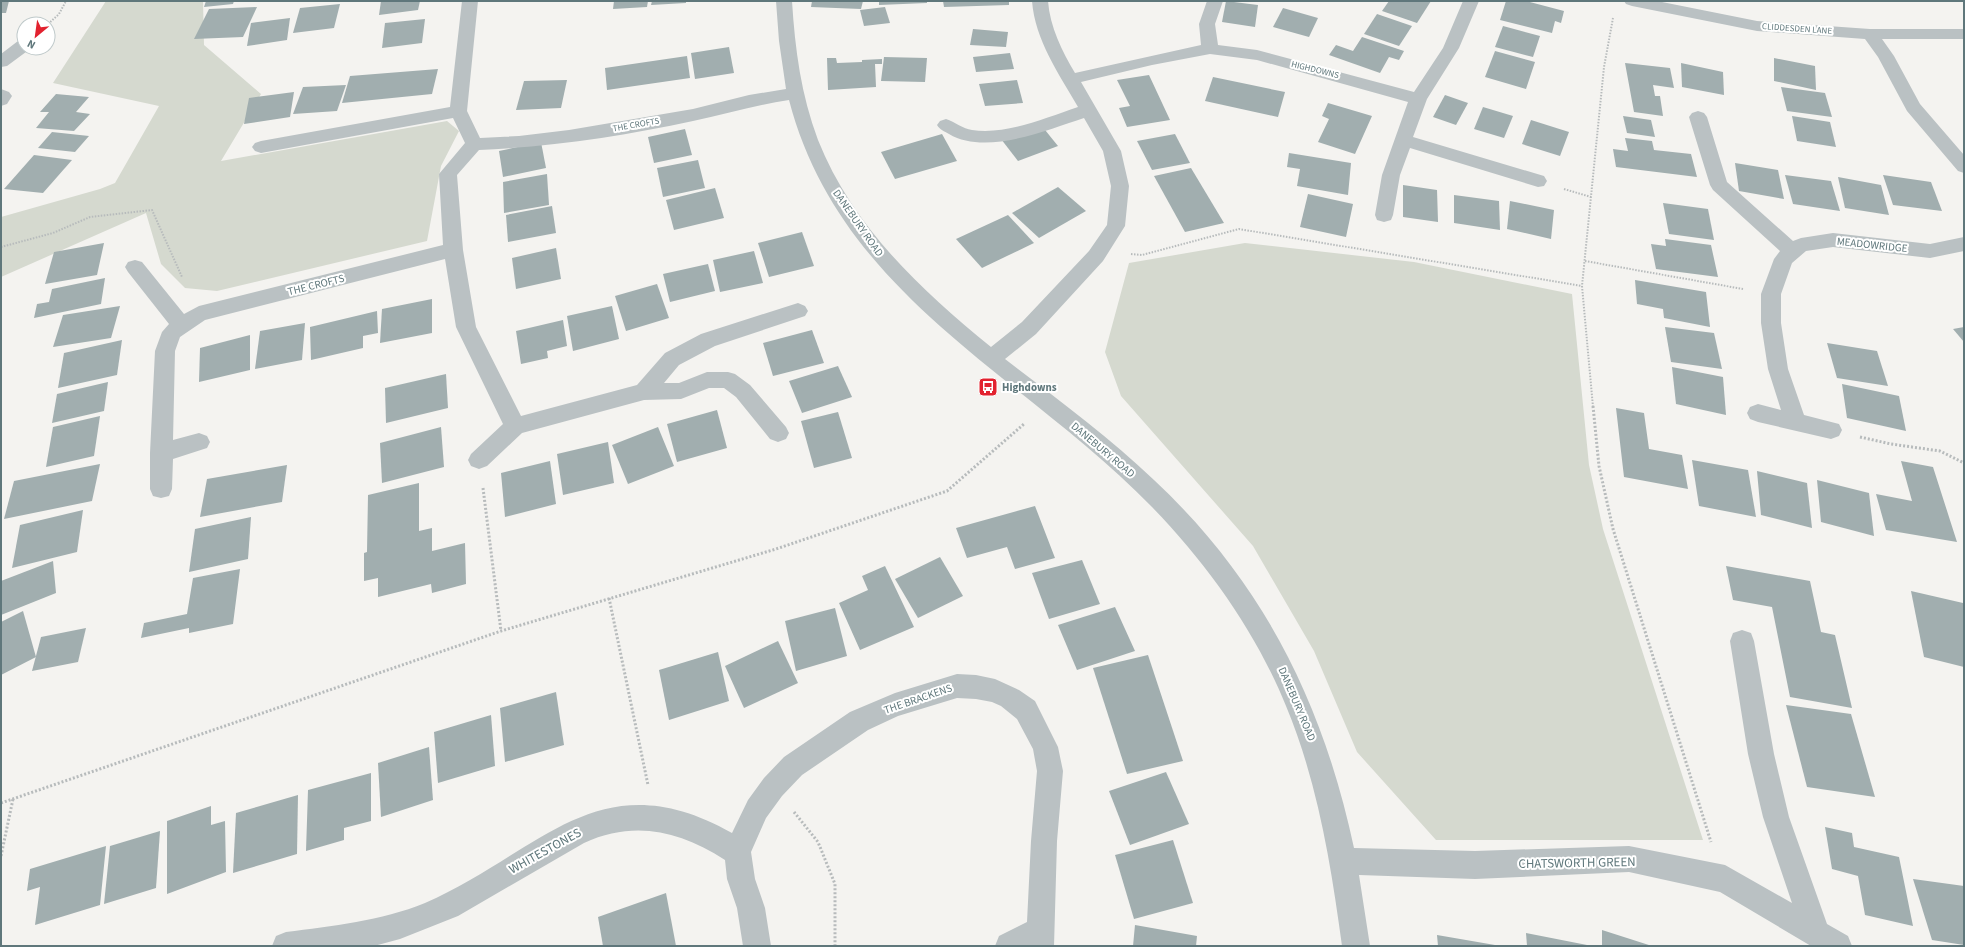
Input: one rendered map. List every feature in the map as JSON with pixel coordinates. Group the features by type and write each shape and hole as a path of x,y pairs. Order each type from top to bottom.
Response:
{"street":[{"path":"470,1 458,111 474,144 448,174 453,250 466,327 515,426"},
{"name":"DANEBURY ROAD","path":"784,1 788,50 797,93 809,137 818,159 863,235 879,255 923,300 991,358 1120,462 1158,498 1194,537 1225,575 1253,614 1276,656 1314,742 1329,795 1344,861 1356,946"},
{"path":"991,358 1029,328 1096,256 1116,226 1120,186 1112,151 1054,51 1041,13 1040,1"},
{"path":"1210,49 1207,24 1215,1"},
{"path":"1384,215 1391,175 1418,99 1451,48 1471,1"},
{"name":"CLIDDESDEN LANE","path":"1632,1 1757,26 1870,34 1964,34"},
{"path":"1870,34 1886,56 1913,107 1964,167"},
{"name":"HIGHDOWNS","path":"1071,79 1152,60 1210,49 1257,55 1418,99"},
{"path":"1,62 16,52"},
{"name":"THE CROFTS","path":"474,144 519,142 569,136 693,115 749,101 797,93"},
{"path":"1,95 3,96 1,100"},
{"path":"946,125 966,135 981,137 1014,131 1089,110"},
{"path":"261,147 458,111"},
{"path":"1698,117 1719,185 1793,252"},
{"path":"1404,140 1538,181"},
{"name":"MEADOWRIDGE","path":"1794,420 1778,369 1771,322 1771,294 1784,259 1801,245 1833,240 1930,251 1964,244"},
{"name":"THE CROFTS","path":"161,489 165,352 172,332 199,314 453,250"},
{"path":"135,267 181,325"},
{"path":"644,392 672,359 708,340 798,311"},
{"path":"479,460 515,426 644,392 681,391 707,380 728,380 743,391 778,433"},
{"path":"1758,412 1831,430"},
{"path":"161,453 199,442"},
{"path":"1742,641 1761,754 1776,817 1816,933"},
{"name":"THE BRACKENS","path":"738,852 754,814 773,787 793,766 859,721 895,705 957,686 976,687 995,691 1010,698 1026,710 1037,728 1045,747 1050,771 1044,842 1040,938 1009,946"},
{"name":"WHITESTONES","path":"286,946 355,936 398,926 435,912 572,833 602,822 629,817 654,818 679,823 705,833 738,852"},
{"path":"738,852 741,879 751,908 757,946"},
{"name":"CHATSWORTH GREEN","path":"1344,861 1475,865 1628,859 1725,879 1838,946"}],"path":[{"path":"56,17 66,1"},
{"path":"1613,20 1604,67 1582,286 1599,466 1613,529 1704,820 1725,879"},
{"path":"1,247 53,233 90,217 152,210 199,314"},
{"path":"1128,253 1142,255 1239,229 1582,286"},
{"path":"1585,261 1771,294"},
{"path":"1,803 501,630 776,549 947,491 1024,424"},
{"path":"1831,430 1891,444 1940,451 1964,463"},
{"path":"479,460 501,630"},
{"path":"609,598 654,818"},
{"path":"773,787 818,842 835,884 835,946"},
{"path":"1,856 13,799"}],"shaded area":[{"path":"106,1 203,1 204,45 261,94 221,161 447,121 459,131 441,166 427,241 217,291 185,288 161,264 146,213 1,277 1,217 100,189 115,183 159,106 53,83"},
{"path":"1245,243 1414,262 1572,294 1589,465 1603,529 1703,840 1436,840 1357,752 1314,651 1253,546 1121,396 1105,352 1129,263"}],"building":[{"path":"1,1 9,1 6,13 1,13"},
{"path":"206,1 234,1 233,4 204,7"},
{"path":"381,1 420,1 418,10 379,15"},
{"path":"614,1 648,1 647,7 613,9"},
{"path":"652,1 686,1 686,3 651,5"},
{"path":"812,1 863,1 861,9 811,7"},
{"path":"879,1 927,1 927,3 879,5"},
{"path":"943,1 1009,1 1009,5 944,7"},
{"path":"1226,1 1258,5 1255,27 1222,22"},
{"path":"1389,1 1431,1 1417,23 1382,11"},
{"path":"1506,1 1526,1 1564,11 1561,23 1555,21 1552,33 1500,20"},
{"path":"340,4 334,28 293,33 300,8"},
{"path":"257,7 243,37 194,39 209,9"},
{"path":"885,7 890,23 864,26 860,10"},
{"path":"1283,8 1318,18 1309,37 1273,27"},
{"path":"1377,14 1412,26 1399,46 1364,34"},
{"path":"290,18 287,40 247,46 251,23"},
{"path":"425,19 422,43 382,48 385,23"},
{"path":"1503,26 1540,36 1533,57 1495,47"},
{"path":"973,29 1008,32 1006,47 970,45"},
{"path":"1362,37 1404,51 1399,60 1389,57 1380,73 1329,55 1336,45 1353,51"},
{"path":"729,47 734,73 695,79 691,53"},
{"path":"1495,51 1535,62 1526,89 1485,77"},
{"path":"1010,53 1014,69 976,72 973,57"},
{"path":"687,56 690,78 607,90 605,68"},
{"path":"884,57 927,58 925,82 881,81"},
{"path":"827,58 836,58 837,63 862,62 862,60 882,59 882,64 875,64 876,87 828,90"},
{"path":"1774,58 1815,66 1816,90 1774,81"},
{"path":"1625,63 1670,68 1674,88 1653,85 1655,96 1660,96 1663,116 1634,112"},
{"path":"1681,63 1723,72 1724,95 1682,87"},
{"path":"438,69 432,94 342,103 350,76"},
{"path":"1149,75 1170,120 1127,127 1119,108 1130,106 1117,80"},
{"path":"1213,77 1285,92 1278,117 1205,101"},
{"path":"567,80 561,108 516,110 524,81"},
{"path":"1017,80 1023,103 985,106 979,84"},
{"path":"346,85 337,111 293,114 303,87"},
{"path":"1781,87 1825,93 1832,117 1787,111"},
{"path":"294,92 290,117 244,124 249,98"},
{"path":"56,94 89,97 76,112 90,114 74,131 36,128 49,112 40,112"},
{"path":"1445,95 1468,103 1456,125 1433,117"},
{"path":"1328,103 1372,116 1355,154 1318,142 1329,119 1322,116"},
{"path":"1483,107 1513,116 1504,138 1474,129"},
{"path":"1623,116 1651,120 1655,137 1627,133"},
{"path":"1792,116 1830,122 1836,147 1797,141"},
{"path":"1531,120 1569,132 1560,156 1522,144"},
{"path":"1041,125 1058,146 1018,161 1001,139"},
{"path":"685,129 692,155 654,163 648,137"},
{"path":"52,132 89,136 75,152 38,148"},
{"path":"942,134 957,161 895,179 881,152"},
{"path":"1175,134 1190,163 1152,170 1137,141"},
{"path":"1625,138 1652,141 1654,150 1691,154 1697,177 1616,167 1613,149 1628,151"},
{"path":"541,142 546,168 503,177 499,151"},
{"path":"1289,153 1351,163 1348,195 1297,186 1300,169 1287,167"},
{"path":"34,155 72,160 43,193 4,189"},
{"path":"698,160 705,188 663,197 657,168"},
{"path":"1735,163 1778,170 1784,199 1739,191"},
{"path":"1191,168 1224,223 1185,232 1154,176"},
{"path":"547,174 549,205 504,213 503,182"},
{"path":"1785,175 1831,181 1840,211 1793,204"},
{"path":"1883,175 1931,182 1942,211 1893,205"},
{"path":"1838,177 1881,185 1889,215 1845,208"},
{"path":"1403,185 1437,190 1438,222 1403,217"},
{"path":"1058,187 1086,211 1039,238 1012,213"},
{"path":"715,188 724,218 674,230 666,200"},
{"path":"1308,194 1353,204 1346,237 1300,227"},
{"path":"1454,195 1499,201 1500,230 1454,223"},
{"path":"1510,201 1554,210 1551,239 1507,229"},
{"path":"1663,203 1708,209 1714,240 1669,234"},
{"path":"552,206 556,233 508,242 506,215"},
{"path":"1008,215 1034,243 982,268 956,239"},
{"path":"802,232 814,266 769,277 758,243"},
{"path":"1665,239 1711,245 1718,277 1656,269 1651,244 1666,246"},
{"path":"104,243 97,275 45,284 54,252"},
{"path":"556,248 561,279 516,289 512,258"},
{"path":"754,251 763,283 720,292 713,260"},
{"path":"708,264 715,291 670,302 663,274"},
{"path":"105,278 101,304 34,318 37,304 49,302 52,289"},
{"path":"1635,280 1706,292 1710,327 1664,318 1663,309 1637,304"},
{"path":"657,284 669,318 626,331 615,296"},
{"path":"432,299 432,333 380,343 382,309"},
{"path":"120,306 111,338 53,347 63,315"},
{"path":"612,306 619,339 573,351 567,316"},
{"path":"377,311 378,333 363,336 363,348 311,360 310,327"},
{"path":"563,320 567,346 547,351 548,358 521,364 516,331"},
{"path":"305,323 302,360 255,369 260,331"},
{"path":"1665,327 1714,333 1722,369 1671,362"},
{"path":"1964,327 1964,342 1953,329"},
{"path":"812,330 824,363 773,376 763,343"},
{"path":"250,335 250,370 199,382 200,348"},
{"path":"122,340 117,375 58,388 64,353"},
{"path":"1827,343 1877,351 1888,386 1837,378"},
{"path":"838,366 852,397 802,413 789,381"},
{"path":"1672,367 1723,377 1726,415 1676,404"},
{"path":"446,374 448,408 386,423 385,388"},
{"path":"108,382 104,411 52,423 57,394"},
{"path":"1842,384 1899,396 1906,431 1847,418"},
{"path":"1616,408 1644,413 1649,449 1682,455 1688,489 1624,477"},
{"path":"717,410 727,448 677,462 667,424"},
{"path":"838,412 852,458 814,468 801,421"},
{"path":"100,416 94,456 46,467 53,427"},
{"path":"441,427 444,467 382,483 380,443"},
{"path":"658,427 674,466 628,484 612,445"},
{"path":"608,442 614,483 563,495 557,454"},
{"path":"1692,460 1748,470 1756,517 1699,506"},
{"path":"550,461 556,504 505,517 501,473"},
{"path":"1901,461 1933,467 1957,542 1886,530 1876,494 1912,501"},
{"path":"100,464 92,501 4,519 14,481"},
{"path":"287,465 282,502 200,517 207,479"},
{"path":"1757,471 1807,483 1812,528 1761,515"},
{"path":"1817,480 1869,493 1874,536 1821,522"},
{"path":"419,483 419,531 432,528 432,551 465,543 466,584 432,593 431,584 378,597 378,578 364,581 364,553 367,552 368,495"},
{"path":"1035,506 1055,558 1015,569 1007,547 967,558 956,528"},
{"path":"83,510 77,552 12,568 20,525"},
{"path":"251,517 248,559 189,572 195,529"},
{"path":"940,557 963,596 918,618 895,579"},
{"path":"1082,560 1100,604 1049,619 1032,573"},
{"path":"53,561 56,593 1,615 1,581"},
{"path":"885,566 914,627 860,650 839,603 868,590 862,576"},
{"path":"1726,566 1810,581 1821,632 1835,635 1852,708 1790,697 1772,607 1733,600"},
{"path":"240,569 233,624 189,633 189,628 141,638 144,623 187,614 193,578"},
{"path":"1911,591 1963,603 1964,667 1924,657"},
{"path":"1115,607 1135,651 1077,670 1058,625"},
{"path":"835,608 847,656 796,671 785,621"},
{"path":"23,611 36,657 1,675 1,622"},
{"path":"86,628 78,662 32,671 41,637"},
{"path":"778,641 798,683 744,708 725,666"},
{"path":"718,652 729,701 669,720 659,670"},
{"path":"1148,655 1183,761 1127,774 1093,668"},
{"path":"556,692 564,745 505,762 500,708"},
{"path":"1786,705 1851,714 1875,797 1807,787"},
{"path":"491,715 495,766 438,783 434,732"},
{"path":"429,747 433,800 381,817 378,763"},
{"path":"1166,772 1189,824 1130,845 1109,791"},
{"path":"371,773 371,821 344,828 344,840 306,851 308,790"},
{"path":"298,795 297,854 233,873 236,813"},
{"path":"211,806 211,825 225,821 226,872 167,894 167,821"},
{"path":"1825,827 1852,833 1854,847 1899,857 1913,926 1865,915 1858,876 1832,869"},
{"path":"160,831 156,888 104,904 110,846"},
{"path":"1173,840 1193,903 1134,919 1115,855"},
{"path":"106,846 100,905 35,925 40,887 27,891 30,869"},
{"path":"1913,879 1964,886 1964,945 1932,940"},
{"path":"666,893 676,946 603,946 598,917"},
{"path":"1135,925 1197,936 1196,946 1133,946"},
{"path":"1602,930 1652,946 1602,946"},
{"path":"1526,933 1587,945 1587,946 1527,946"},
{"path":"1437,935 1495,945 1495,946 1438,946"}],"place":[{"name":"Highdowns","path":"988,387"}]}
